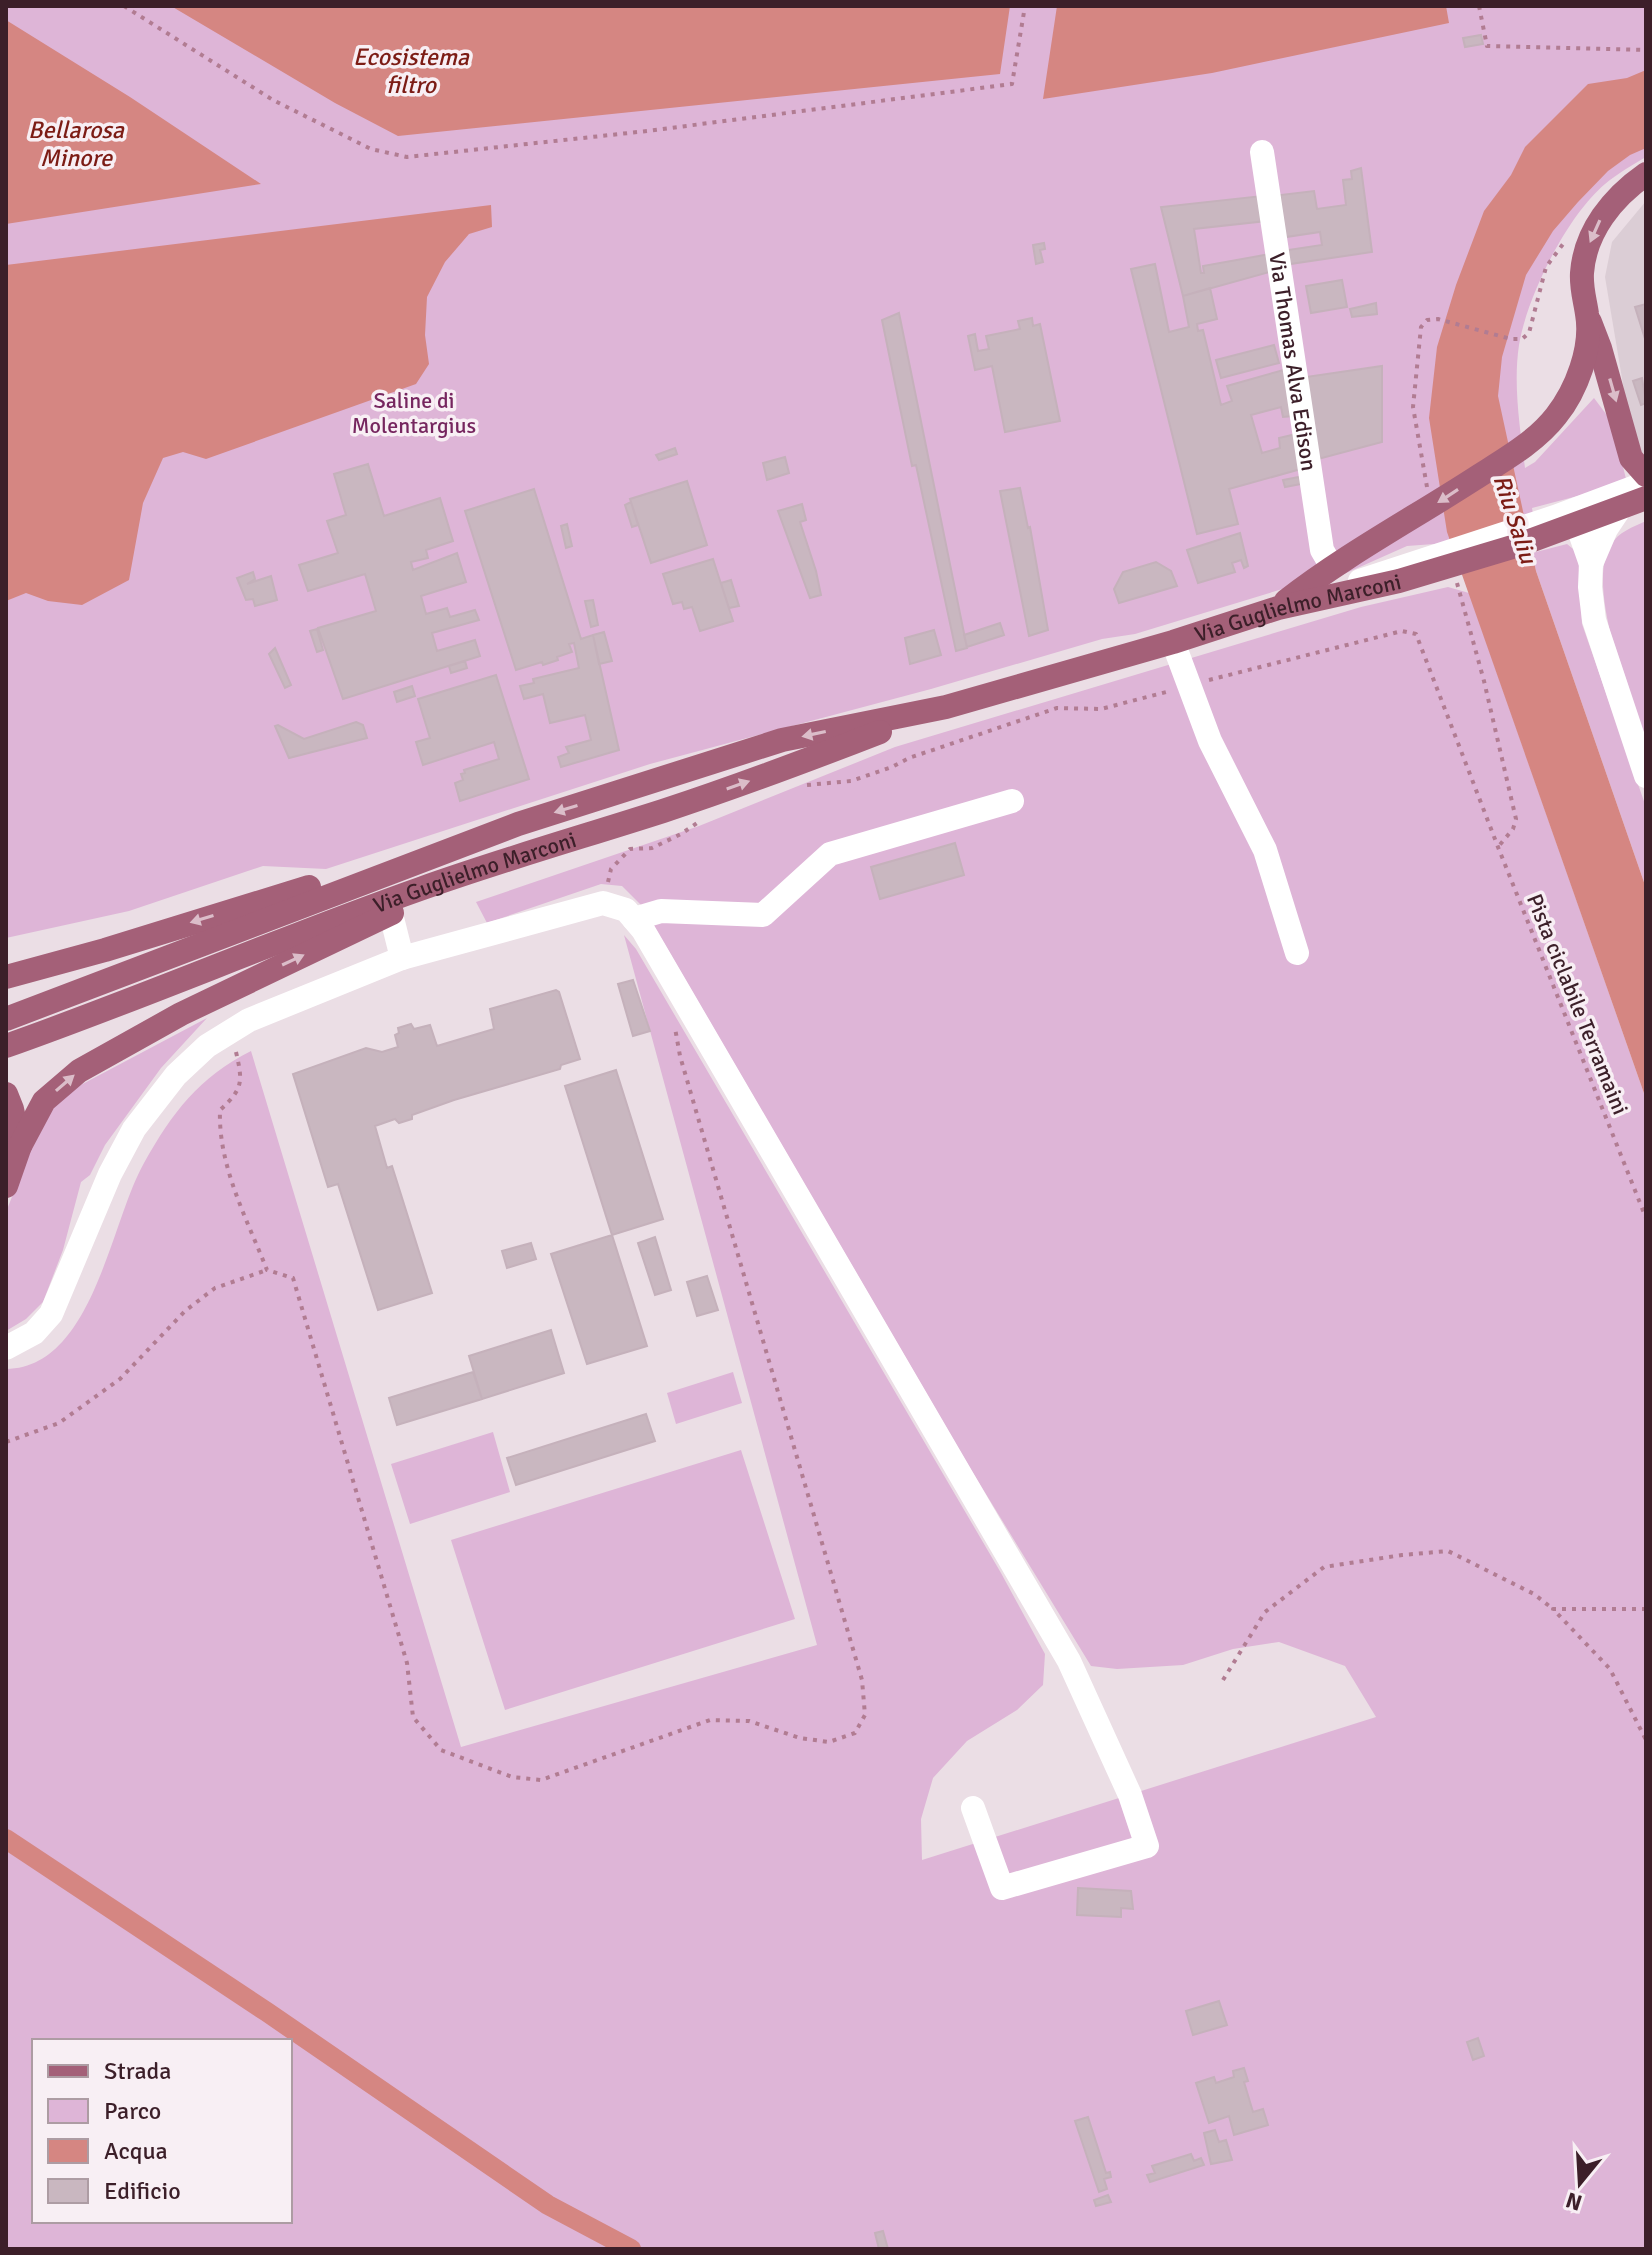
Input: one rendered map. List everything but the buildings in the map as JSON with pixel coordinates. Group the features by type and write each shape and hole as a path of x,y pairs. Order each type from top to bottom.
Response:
{"main road":[{"path":"1646,174 1626,188 1602,216 1587,248 1582,270 1582,295 1631,458 1646,475"},
{"path":"1278,608 1332,567 1411,520 1531,441 1554,419 1569,398 1584,353 1588,316"},
{"name":"Via Guglielmo Marconi","path":"6,1019 518,824 782,740 946,707 1173,642 1278,608 1519,545 1564,523 1646,498"},
{"name":"Via Guglielmo Marconi","path":"6,1046 103,1012 335,919 478,868 664,811 946,707"},
{"path":"6,1186 20,1146 44,1101 79,1071 181,1014 391,914 664,811"},
{"path":"6,977 105,950 518,824"},
{"path":"6,1094 20,1146"}],"street":[{"name":"Via Thomas Alva Edison","path":"1262,152 1322,550 1332,567"},
{"path":"1591,564 1564,523 1646,483"},
{"path":"1620,508 1606,529 1591,564 1594,620 1646,776"},
{"path":"1173,642 1210,741 1265,850 1297,953"},
{"path":"634,919 661,911 763,915 830,854 1012,801"},
{"path":"6,1348 34,1333 51,1314 110,1174 134,1129 176,1075 207,1046 249,1020 402,958 603,903 626,910 643,930 1069,1661 1130,1795 1147,1846 1002,1888 973,1808"},
{"path":"391,914 402,958"}],"path":[{"path":"124,6 273,100 371,149 407,157 678,128 1012,84 1025,6"},
{"path":"1479,6 1487,46 1646,50"},
{"path":"1427,488 1413,407 1418,336 1427,320 1438,319 1511,339"},
{"path":"1455,579 1516,819 1513,829 1498,847"},
{"name":"Pista ciclabile Terramaini","path":"1189,685 1409,630 1416,634 1646,1218"},
{"path":"802,786 851,781 892,767 915,755 1057,708 1101,709 1189,685"},
{"path":"603,903 611,869 626,852 652,848 701,820"},
{"path":"6,1442 59,1423 120,1379 185,1311 215,1288 267,1270 293,1278 407,1663 413,1717 441,1750 512,1777 541,1780 710,1720 749,1721 800,1738 829,1742 855,1733 865,1715 862,1680 674,1027"},
{"path":"232,1031 242,1076 237,1095 220,1110 219,1138 267,1270"},
{"path":"1223,1680 1265,1612 1324,1567 1448,1551 1534,1594 1553,1609 1610,1669 1646,1740"},
{"path":"1553,1609 1646,1609"}],"shaded area":[{"path":"1646,201 1646,469 1628,414 1605,277 1612,242"}],"green space":[{"name":"Saline di Molentargius","path":"6,6 1646,6 1646,157 1605,184 1563,236 1540,281 1523,325 1517,375 1525,468 1535,462 1594,398 1612,422 1627,483 1532,508 1533,514 1475,541 1407,546 1335,578 1302,583 1135,634 1102,639 931,689 650,764 326,869 263,866 129,911 6,938"},
{"path":"1646,521 1646,747 1613,644 1603,587 1604,563 1614,540"},
{"path":"1567,544 1578,553 1582,624 1646,807 1646,888 1536,571 1532,553"},
{"path":"1448,587 1469,593 1646,1099 1646,2249 6,2249 6,1369 36,1362 59,1345 79,1319 95,1288 132,1189 165,1128 188,1098 216,1072 251,1051 461,1747 817,1645 624,935 636,949 1001,1573 1045,1654 1043,1685 1017,1710 967,1741 933,1778 921,1819 922,1860 1376,1717 1345,1666 1279,1642 1233,1649 1183,1665 1117,1669 1091,1666 967,1463 643,907 622,886 601,884 487,923 476,902 699,826 895,747 1361,607"},
{"path":"207,1018 161,1068 105,1145 90,1175 81,1182 63,1250 43,1302 26,1319 6,1331 6,1212 37,1133 57,1103 75,1088"},
{"path":"733,1372 742,1403 676,1424 667,1393"},
{"path":"493,1432 510,1492 410,1524 391,1464"},
{"path":"741,1450 795,1619 505,1710 451,1540"}],"water":[{"name":"Ecosistema filtro","path":"171,6 1010,6 1000,74 398,136 335,103"},
{"path":"1057,6 1446,6 1449,23 1212,73 1043,99"},
{"name":"Bellarosa Minore","path":"6,20 130,97 261,184 6,224"},
{"name":"Riu Saliu","path":"1646,70 1646,148 1608,171 1578,202 1553,231 1526,275 1502,357 1498,396 1536,571 1646,888 1646,1099 1447,532 1429,418 1437,347 1484,211 1511,175 1525,147 1588,84 1627,78"},
{"path":"491,205 492,227 469,234 445,262 427,297 425,335 429,364 416,384 206,459 183,452 163,458 143,503 129,580 82,605 48,601 26,593 6,601 6,265"}],"waterway":[{"path":"6,1839 267,2012 548,2205 631,2249"}]}
